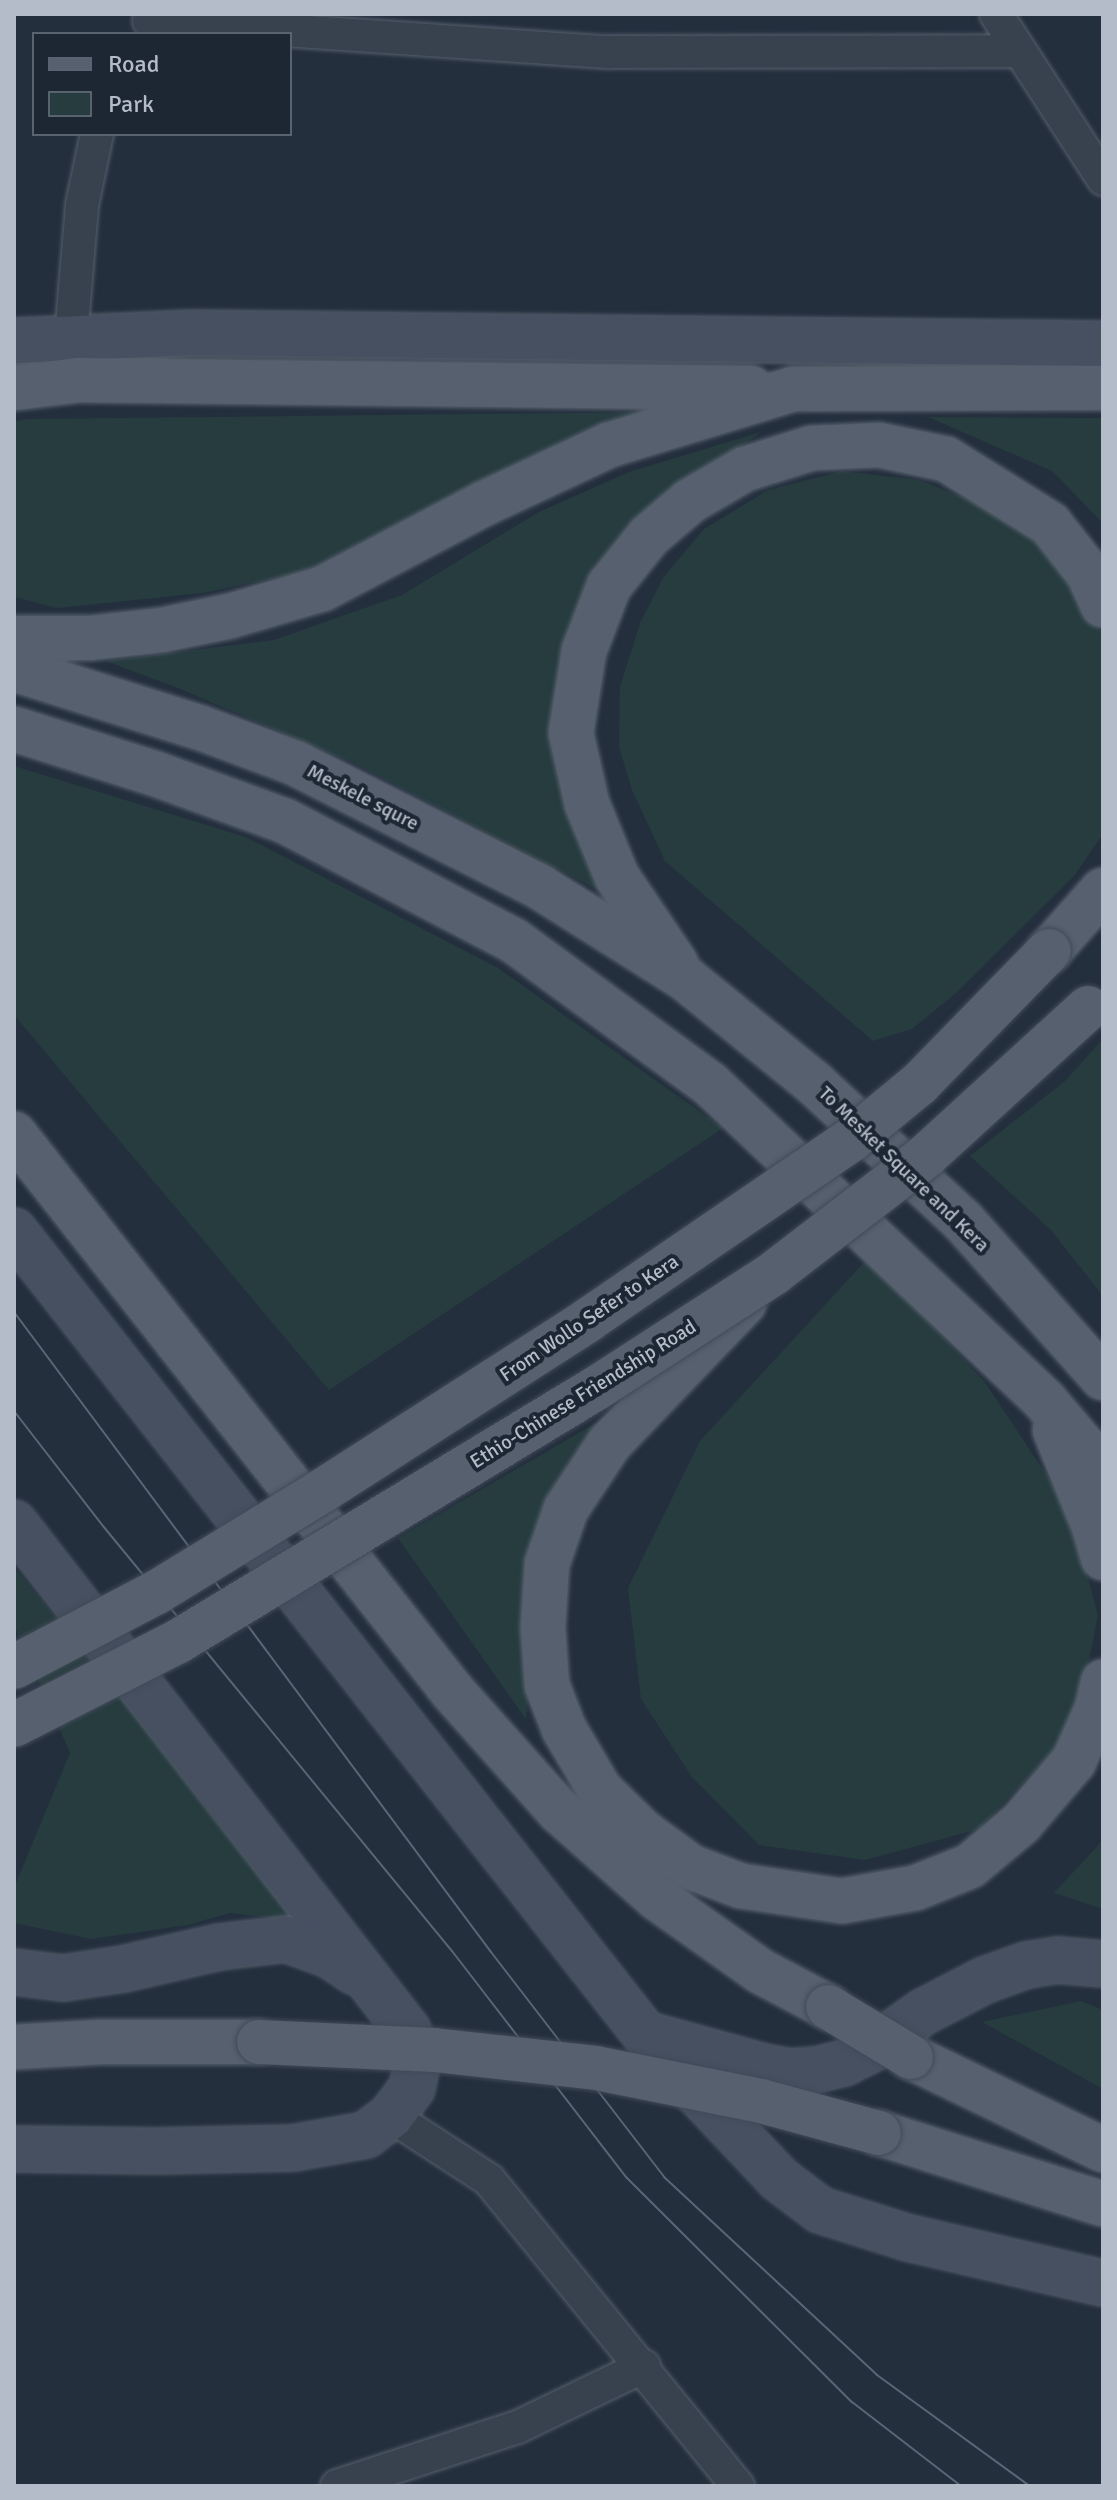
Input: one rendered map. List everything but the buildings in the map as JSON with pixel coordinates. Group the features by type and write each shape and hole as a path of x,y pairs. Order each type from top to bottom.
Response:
{"main road":[{"path":"14,341 191,333 1103,344"},
{"path":"14,388 93,380 793,389 1103,388"},
{"path":"14,638 90,638 162,630 230,616 322,589 483,504 609,445 793,389"},
{"path":"686,979 617,877 587,804 571,733 584,651 609,586 649,536 690,501 745,469 812,448 879,445 946,459 1050,524 1089,574 1103,605"},
{"name":"Meskele squre","path":"14,669 201,728 295,763 540,887 686,979"},
{"path":"14,729 156,774 285,821 513,940 710,1084 1045,1401 1103,1469"},
{"path":"1099,895 1103,855"},
{"name":"From Wollo Sefer to Kera","path":"14,1667 157,1592 335,1482 588,1320 851,1140 919,1084 1049,951 1099,895"},
{"name":"To Mesket Square and Kera","path":"686,979 814,1083 963,1221 1071,1338 1103,1378"},
{"name":"Ethio-Chinese Friendship Road","path":"14,1725 177,1642 595,1389 774,1273 927,1155 1096,1000"},
{"path":"14,1134 453,1692 559,1811 657,1898 760,1971 911,2057 1103,2150"},
{"path":"14,1231 648,2035 779,2179 820,2210 909,2238 1103,2283"},
{"path":"774,1273 609,1444 566,1509 547,1564 543,1627 547,1685 564,1729 600,1790 643,1832 691,1867 741,1886 842,1901 915,1888 970,1866 1021,1823 1074,1761 1097,1709 1103,1682"},
{"path":"1045,1401 1094,1526 1103,1558"},
{"path":"14,1523 408,2031 416,2068 412,2088 391,2116 366,2135 293,2148 156,2151 14,2149"},
{"path":"14,1972 63,1978 123,1969 219,1947 286,1939 330,1955 374,1985"},
{"path":"648,2035 763,2067 791,2072 816,2070 844,2063 871,2049 923,2012 985,1980 1027,1965 1057,1960 1103,1964"},
{"path":"14,2047 101,2042 259,2042 434,2050 596,2068 761,2101 879,2133 1103,2204"}],"street":[{"path":"996,14 1103,179"},
{"path":"148,23 291,32"},
{"path":"292,32 608,52 1018,51"},
{"path":"71,337 82,205 97,136"},
{"path":"391,2116 489,2180 644,2366 738,2486"},
{"path":"337,2486 518,2427 644,2366"}],"green space":[{"path":"656,412 315,570 203,593 57,608 14,597 14,422 25,419"},
{"path":"928,417 1103,418 1103,523 1052,471"},
{"path":"761,432 667,502 566,680 604,893 353,763 178,688 106,661 274,640 402,595 539,512 629,472"},
{"path":"842,471 920,480 996,511 1044,546 1103,634 1103,834 1074,876 956,993 912,1029 873,1041 665,861 632,790 619,747 620,687 640,623 663,578 704,529 768,490"},
{"path":"14,766 246,837 498,968 723,1128 329,1390 14,1015"},
{"path":"1103,1039 1103,1296 1051,1230 970,1156 1065,1081"},
{"path":"868,1258 984,1381 1070,1510 1098,1615 1076,1727 979,1829 865,1860 759,1845 692,1777 641,1699 628,1588 700,1441"},
{"path":"618,1410 545,1552 526,1719 398,1538"},
{"path":"14,1567 134,1711 215,1820 306,1922 230,1913 188,1925 91,1939 14,1923 14,1888 70,1753 14,1625"},
{"path":"1103,1840 1103,1909 1054,1893"},
{"path":"1081,2001 1103,2010 1103,2089 982,2022"}],"tram line":[{"path":"14,1312 491,1952 664,2177 877,2375 1030,2486"},
{"path":"14,1411 103,1526 452,1951 626,2177 852,2402 961,2486"}]}
